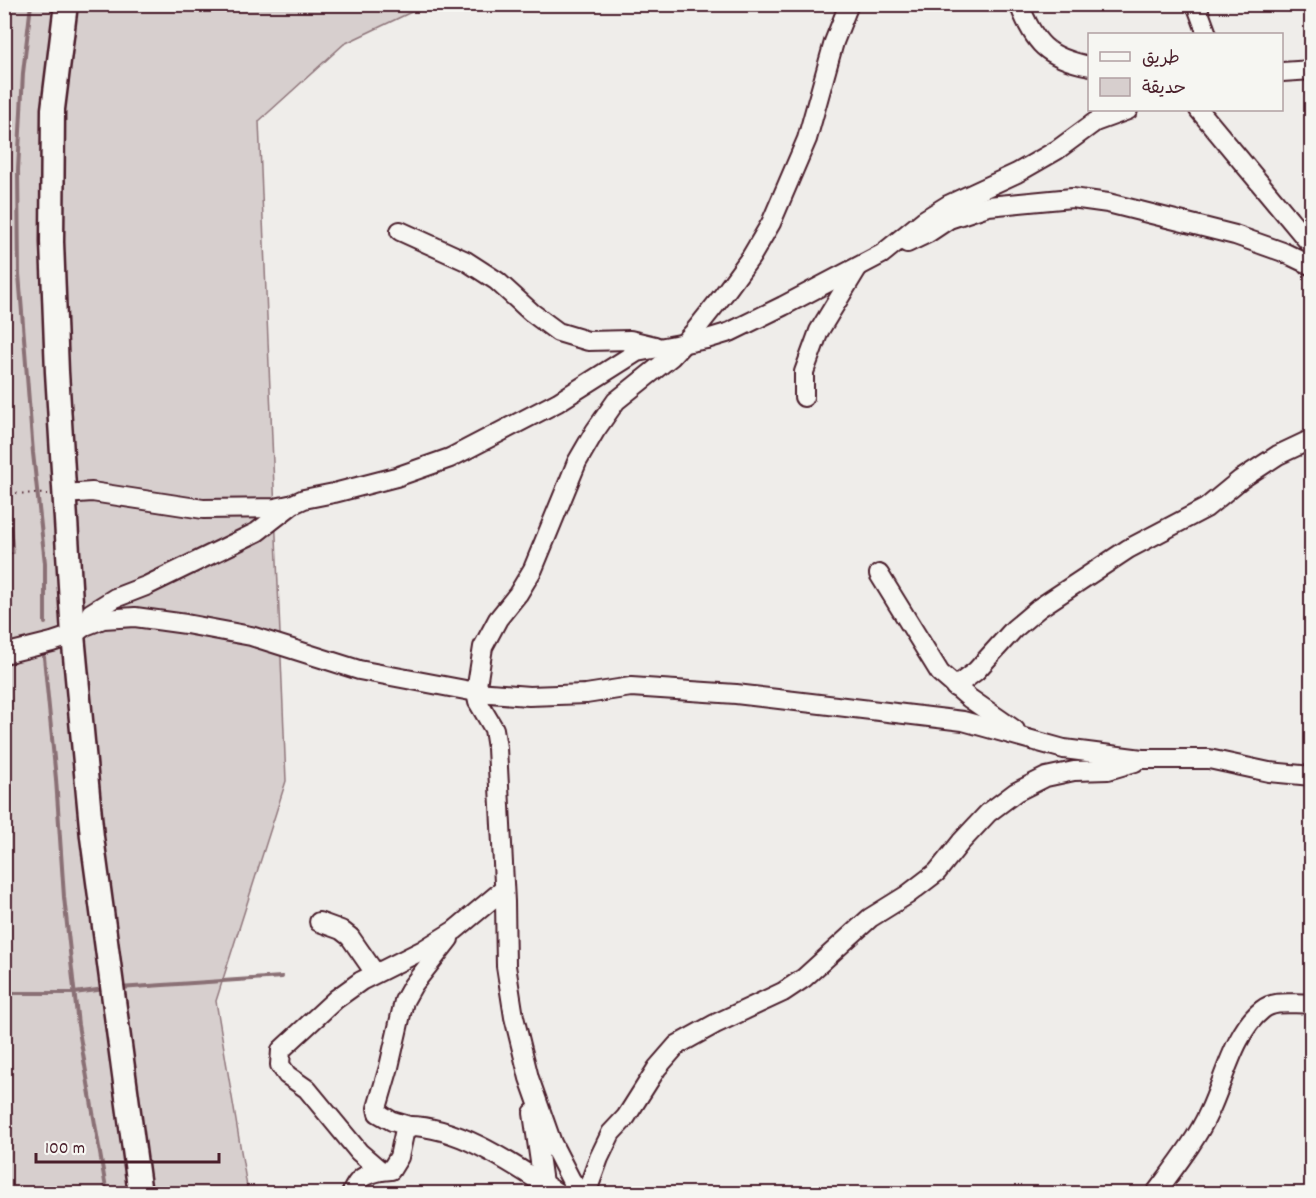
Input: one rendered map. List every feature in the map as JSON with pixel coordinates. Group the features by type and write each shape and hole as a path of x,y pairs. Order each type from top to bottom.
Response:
{"main road":[{"path":"66,4 52,109 52,231 64,494 79,630 92,837 140,1194"}],"street":[{"path":"549,1190 506,966 497,748 494,729 478,702 476,692 483,647 498,619 518,594 532,569 577,462 595,431 616,401 671,357 682,345 751,257 771,223 807,139 834,42 849,4"},
{"path":"1019,4 1036,40 1050,53 1071,62 1088,66"},
{"path":"1196,4 1207,33"},
{"path":"882,254 924,220 1017,173 1057,150 1095,122 1125,111"},
{"path":"1200,111 1311,246"},
{"path":"64,494 92,492 203,509 275,508 396,477 450,458 558,402 637,352 682,345 730,332 928,233 949,219 988,206 1072,198 1108,203 1155,217 1234,235 1283,252 1311,266"},
{"path":"400,231 466,261 497,281 531,312 558,332 588,341 630,340 660,347"},
{"path":"804,397 804,372 819,331 859,266"},
{"path":"956,687 976,671 1014,629 1039,608 1128,549 1206,508 1240,480 1278,455 1311,439"},
{"path":"79,630 91,614 115,598 146,586 256,532 293,504"},
{"path":"879,574 940,673 969,698 1027,738"},
{"path":"4,654 52,642 103,619 135,617 251,636 359,670 476,692 540,696 586,694 631,687 735,694 963,721 1064,749 1142,759 1209,759 1269,772 1311,776"},
{"path":"586,1194 611,1133 626,1117 657,1068 677,1045 783,992 804,978 870,918 907,895 937,872 988,813 1017,792 1046,777 1074,771 1108,770 1142,759"},
{"path":"381,1171 359,1152 307,1089 287,1075 280,1065 281,1050 336,999 375,973 423,950 455,930 504,889"},
{"path":"319,922 341,930 350,937 375,973"},
{"path":"455,930 413,985 404,1001 377,1108 378,1113 392,1121 409,1126 422,1126 454,1136 494,1154 549,1190"},
{"path":"1155,1194 1182,1158 1209,1114 1246,1027 1263,1009 1280,1003 1311,1004"},
{"path":"529,1078 552,1143 581,1194"},
{"path":"351,1194 355,1183 365,1175 391,1170 399,1157 404,1134 409,1126"}],"path":[{"path":"4,493 64,494"}],"shaded area":[{"path":"4,461 14,553 5,554 4,554"}],"green space":[{"path":"5,5 426,5 344,44 259,121 286,781 216,1001 248,1193 5,1194 4,554 14,553 4,461"}],"waterway":[{"path":"31,4 23,73 18,170 19,274 33,453 45,563 45,623"},
{"path":"44,657 56,779 64,897 78,1025 107,1194"},
{"path":"119,988 282,977"},
{"path":"4,993 74,993 105,989"}]}
